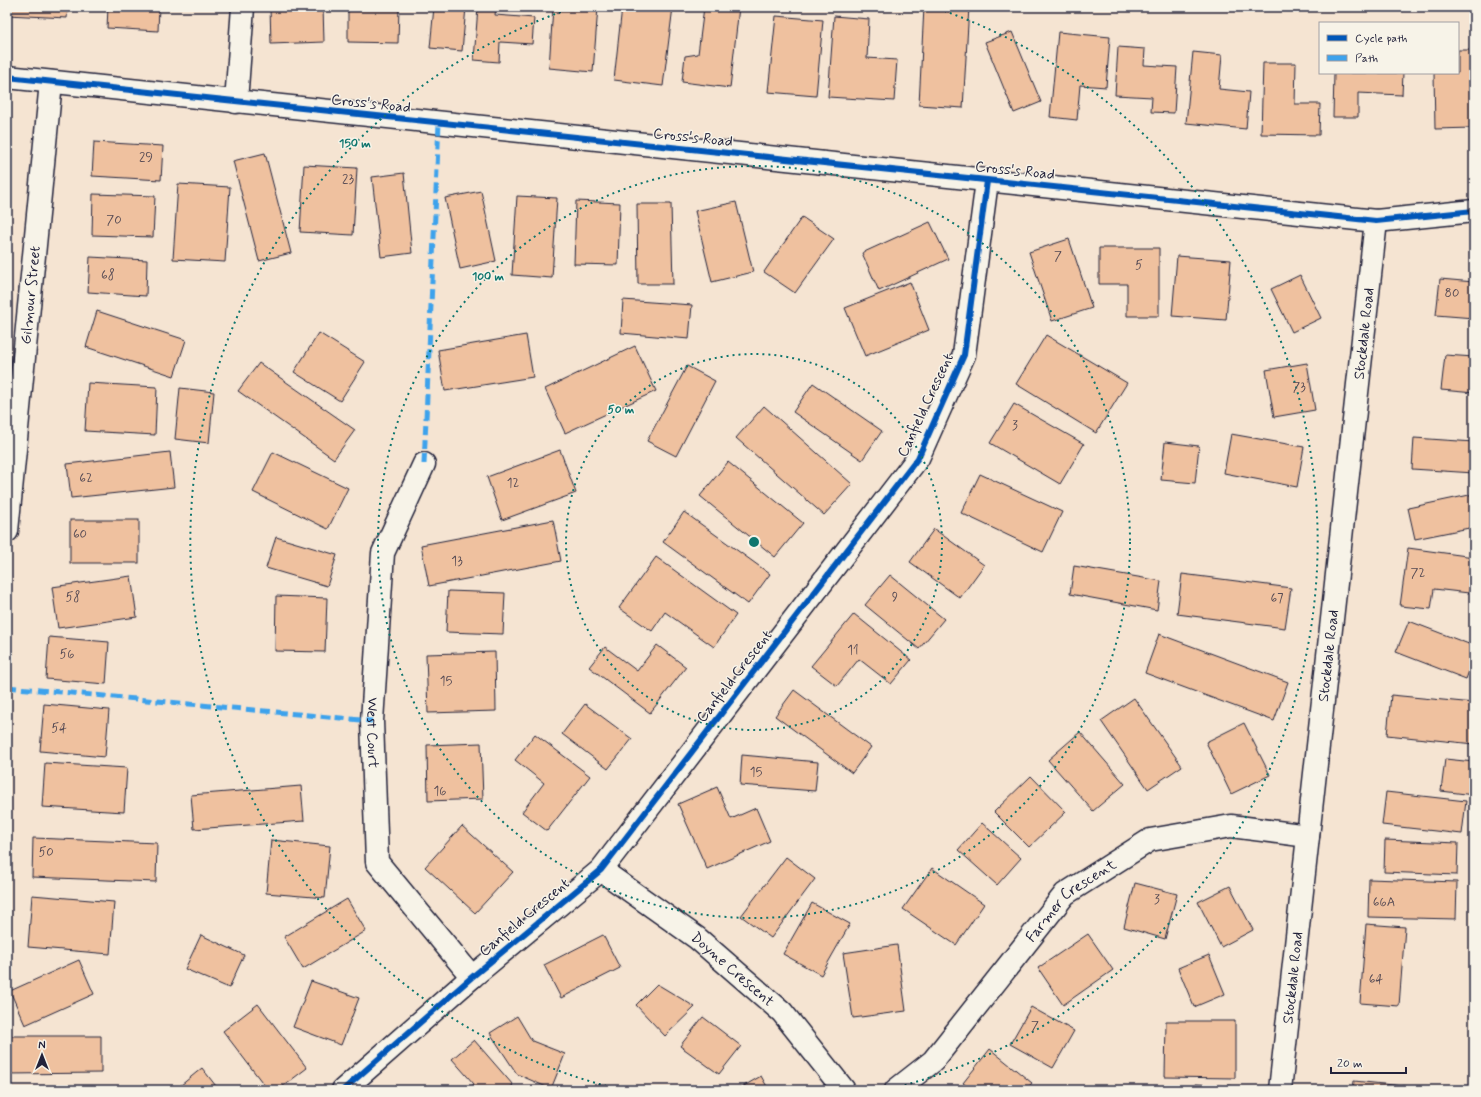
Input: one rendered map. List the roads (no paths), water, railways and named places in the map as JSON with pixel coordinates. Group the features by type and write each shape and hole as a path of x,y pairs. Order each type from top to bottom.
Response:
{"street":[{"path":"236,102 243,7"},
{"name":"Cross's Road","path":"7,78 1376,222 1474,212"},
{"name":"Gilmour Street","path":"7,531 51,82"},
{"name":"Canfield Crescent","path":"343,1090 472,977 601,870 918,458 964,355 987,181"},
{"name":"Stockdale Road","path":"1280,1090 1376,222"},
{"name":"West Court","path":"424,464 383,553 372,721 378,862 472,977"},
{"name":"Farmer Crescent","path":"896,1090 933,1061 1065,894 1150,840 1231,826 1308,836"},
{"name":"Doyne Crescent","path":"601,870 697,938 782,1012 844,1090"}]}
